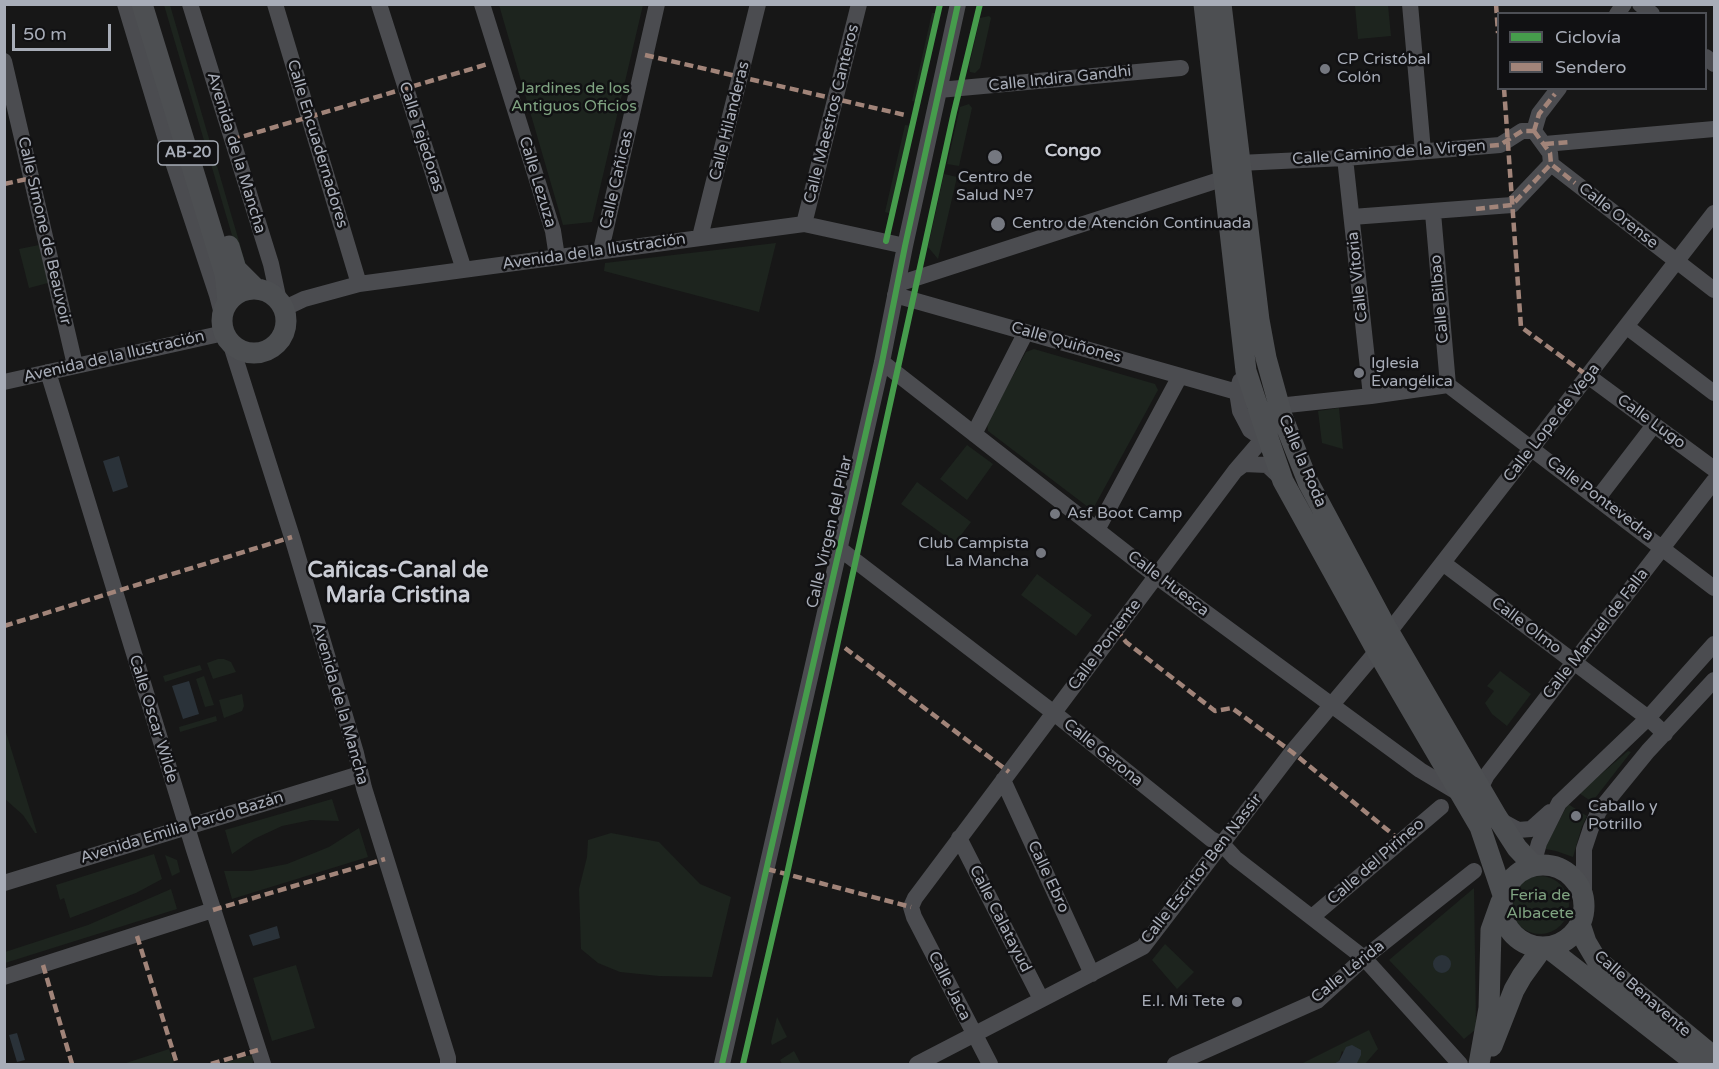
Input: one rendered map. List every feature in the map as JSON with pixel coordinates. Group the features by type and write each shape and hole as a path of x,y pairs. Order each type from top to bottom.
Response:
{"main road":[{"name":"Avenida de la Mancha","path":"142,4 225,274 226,323"},
{"name":"Avenida de la Mancha","path":"155,4 236,269 255,288"},
{"name":"Calle la Roda","path":"1204,4 1222,179 1246,371 1283,481 1377,651 1471,792 1497,818 1517,848 1533,865"},
{"name":"Calle la Roda","path":"1221,4 1259,320 1282,409 1308,482 1389,632 1471,792 1503,897"},
{"path":"255,288 270,292 282,305 286,318 285,331 279,342 268,350 256,354 243,352 226,323 235,294 255,288"},
{"path":"1480,1065 1489,1008 1491,930 1503,897 1509,882 1519,872 1533,865 1542,864 1565,870 1575,879 1581,891 1582,914 1572,935 1560,943 1545,947 1531,945 1520,940 1511,932 1504,921 1503,897"},
{"name":"Calle Benavente","path":"1582,914 1586,942 1596,959 1714,1057"},
{"path":"1480,1065 1494,1043 1514,990 1545,947"},
{"name":"Calle Benavente","path":"1545,947 1697,1065"}],"street":[{"name":"Avenida de la Mancha","path":"125,4 169,150 218,294 292,537 356,753 360,774 448,1065"},
{"name":"Avenida de la Mancha","path":"190,4 282,305"},
{"name":"Calle Encuadernadores","path":"275,4 359,284"},
{"name":"Calle Tejedoras","path":"379,4 464,270"},
{"name":"Calle Lezuza","path":"482,4 553,231 557,257"},
{"name":"Calle Cañicas","path":"601,250 657,4"},
{"name":"Calle Hilanderas","path":"700,237 758,4"},
{"name":"Calle Maestros Canteros","path":"804,224 860,4"},
{"name":"Calle Virgen del Pilar","path":"722,1065 882,362 958,4"},
{"path":"1410,4 1423,151"},
{"name":"Calle Simone de Beauvoir","path":"4,61 75,365"},
{"name":"Calle Indira Gandhi","path":"939,90 1181,68"},
{"path":"1352,217 1433,213 1512,205 1551,164 1550,153 1540,138 1539,114 1557,90"},
{"name":"Calle Camino de la Virgen","path":"1239,163 1345,158 1500,145 1522,131 1540,138 1714,129"},
{"name":"Calle Vitoria","path":"1345,158 1371,396"},
{"name":"Calle Orense","path":"1551,164 1714,290"},
{"path":"897,289 1222,179"},
{"name":"Calle Bilbao","path":"1433,213 1448,385"},
{"name":"Calle Lope de Vega","path":"1389,632 1714,213"},
{"name":"Avenida de la Ilustración","path":"282,305 359,284 804,224 905,246"},
{"name":"Calle Quiñones","path":"897,289 1026,332 1237,392"},
{"name":"Avenida de la Ilustración","path":"4,382 75,365 226,323"},
{"path":"1627,327 1714,393"},
{"path":"974,434 1026,332"},
{"path":"1237,392 1245,360"},
{"name":"Calle Huesca","path":"882,362 1156,576 1420,770 1471,792"},
{"name":"Calle Oscar Wilde","path":"48,372 186,826 261,1057"},
{"path":"1096,530 1180,376"},
{"name":"Calle Lugo","path":"1588,376 1714,469"},
{"path":"1282,409 1448,385"},
{"name":"Calle Pontevedra","path":"1448,385 1714,588"},
{"name":"Calle la Roda","path":"1237,392 1240,411 1250,430 1256,434 1267,435"},
{"name":"Calle Poniente","path":"911,907 915,898 959,838 1235,471 1267,435 1282,409"},
{"path":"1598,498 1654,425"},
{"path":"1235,471 1244,464 1267,465 1283,481"},
{"name":"Calle Manuel de Falla","path":"1471,792 1664,548 1714,481"},
{"name":"Calle Gerona","path":"840,549 1053,713 1211,839 1223,845 1235,858 1364,958 1460,1065"},
{"name":"Calle Olmo","path":"1443,563 1648,718 1665,734"},
{"path":"1497,818 1518,830 1531,829 1648,718 1714,644"},
{"name":"Calle Escritor Ben Nassir","path":"917,1065 1143,947 1292,752 1377,651"},
{"path":"1582,914 1584,849 1595,818 1605,803 1714,680"},
{"name":"Avenida Emilia Pardo Bazán","path":"4,883 360,774"},
{"name":"Calle Ebro","path":"1003,780 1092,974"},
{"path":"1533,865 1539,843 1559,803"},
{"name":"Calle del Pirineo","path":"1312,918 1441,807"},
{"name":"Calle Calatayud","path":"959,838 1041,999"},
{"name":"Calle Lérida","path":"1174,1065 1317,1001 1364,958 1474,871"},
{"name":"Calle Jaca","path":"911,907 914,918 990,1065"},
{"path":"4,977 213,910"},
{"path":"1447,1050 1459,1059 1464,1059 1484,1044"}],"green space":[{"path":"164,5 170,5 248,272 239,259"},
{"name":"Jardines de los Antiguos Oficios","path":"499,5 643,5 592,222 563,225"},
{"path":"1355,5 1388,5 1391,36 1358,39"},
{"path":"932,13 937,13 918,102 912,101"},
{"path":"989,16 991,18 980,68 975,73 970,72 969,66 980,18"},
{"path":"969,104 972,108 959,166 947,164 960,107"},
{"path":"905,125 913,126 892,214 885,212"},
{"path":"944,174 957,177 938,259 928,247"},
{"path":"776,243 759,312 604,271 605,263"},
{"path":"39,245 48,283 29,288 19,249"},
{"path":"1034,349 1155,384 1158,390 1094,507 1088,507 988,431 987,423 1026,352"},
{"path":"1339,408 1343,449 1322,443 1318,411"},
{"path":"967,445 993,464 967,500 940,479"},
{"path":"917,482 971,522 955,543 901,504"},
{"path":"1037,574 1092,615 1076,636 1021,595"},
{"path":"218,659 231,662 236,672 213,679 207,663"},
{"path":"200,665 202,670 165,682 163,676"},
{"path":"1500,671 1531,694 1507,726 1492,714 1485,703 1494,691 1487,686"},
{"path":"204,676 214,705 205,707 196,679"},
{"path":"242,694 244,706 242,711 224,718 219,700"},
{"path":"216,716 217,721 180,732 179,727"},
{"path":"4,726 37,833 23,815 5,799"},
{"path":"1628,751 1631,752 1592,802 1579,793"},
{"path":"332,799 339,821 311,820 282,826 254,839 232,854 225,830"},
{"path":"1568,804 1587,816 1573,857 1546,849"},
{"path":"359,828 368,857 232,899 224,871 251,871 287,864 329,847"},
{"path":"611,833 659,842 700,884 731,897 712,977 659,976 620,972 598,963 581,949 579,889 587,857 588,840"},
{"path":"154,854 162,879 136,893 70,918 64,898 60,900 56,885"},
{"path":"165,855 177,860 180,872 172,876"},
{"name":"Feria de Albacete","path":"1540,876 1556,881 1564,889 1569,905 1564,921 1556,929 1540,934 1524,929 1516,921 1511,905 1516,889 1524,881"},
{"path":"1474,888 1476,1024 1475,1030 1464,1039 1389,960"},
{"path":"171,889 177,909 5,963 5,952 88,925"},
{"path":"1165,944 1194,972 1177,989 1152,960"},
{"path":"296,965 315,1028 272,1041 253,978"},
{"path":"777,1017 787,1037 772,1045 771,1042"},
{"path":"1369,1030 1378,1049 1365,1064 1353,1064 1357,1063 1342,1051 1339,1061 1333,1064 1301,1064"},
{"path":"169,1049 174,1064 123,1064"},
{"path":"794,1051 801,1064 782,1064 780,1060"},
{"path":"256,1055 252,1064 220,1064 247,1056"}],"shaded area":[{"path":"119,456 128,487 113,492 103,461"},
{"path":"189,681 199,714 183,719 172,686"},
{"path":"277,926 280,938 253,946 249,935"},
{"path":"1442,955 1448,958 1451,964 1448,970 1442,973 1436,970 1433,964 1436,958"},
{"path":"17,1033 25,1060 17,1062 9,1035"},
{"path":"1352,1045 1361,1050 1357,1063 1333,1064 1339,1061 1346,1047"}],"marked path":[{"path":"1496,4 1497,18"},
{"path":"645,55 905,115"},
{"path":"231,140 488,64"},
{"path":"1504,90 1521,327 1588,376"},
{"path":"1534,131 1539,114 1555,94"},
{"path":"1463,148 1500,145 1522,131 1534,131"},
{"path":"1534,131 1550,153 1551,164 1575,183"},
{"path":"1545,144 1570,142"},
{"path":"1476,209 1512,205 1551,164"},
{"path":"4,184 32,178"},
{"path":"4,626 292,537"},
{"path":"1116,629 1126,642 1215,711 1232,708 1292,752 1401,841"},
{"path":"845,648 1009,772"},
{"path":"213,910 385,859"},
{"path":"767,869 911,907"},
{"path":"137,936 177,1064"},
{"path":"43,965 72,1064"},
{"path":"211,1064 258,1050"}],"cycle path":[{"path":"886,241 940,4"},
{"path":"722,1064 882,362 958,4"},
{"path":"743,1064 787,874 954,112 980,4"}],"place":[{"name":"CP Cristóbal Colón","path":"1325,69"},
{"name":"Centro de Salud Nº7","path":"995,157"},
{"name":"Centro de Atención Continuada","path":"998,224"},
{"name":"Iglesia Evangélica","path":"1359,373"},
{"name":"Asf Boot Camp","path":"1055,514"},
{"name":"Club Campista La Mancha","path":"1041,553"},
{"name":"Caballo y Potrillo","path":"1576,816"},
{"name":"E.I. Mi Tete","path":"1237,1002"}],"district":[{"name":"Congo","path":"1073,151"},
{"name":"Cañicas-Canal de María Cristina","path":"398,584"}]}
